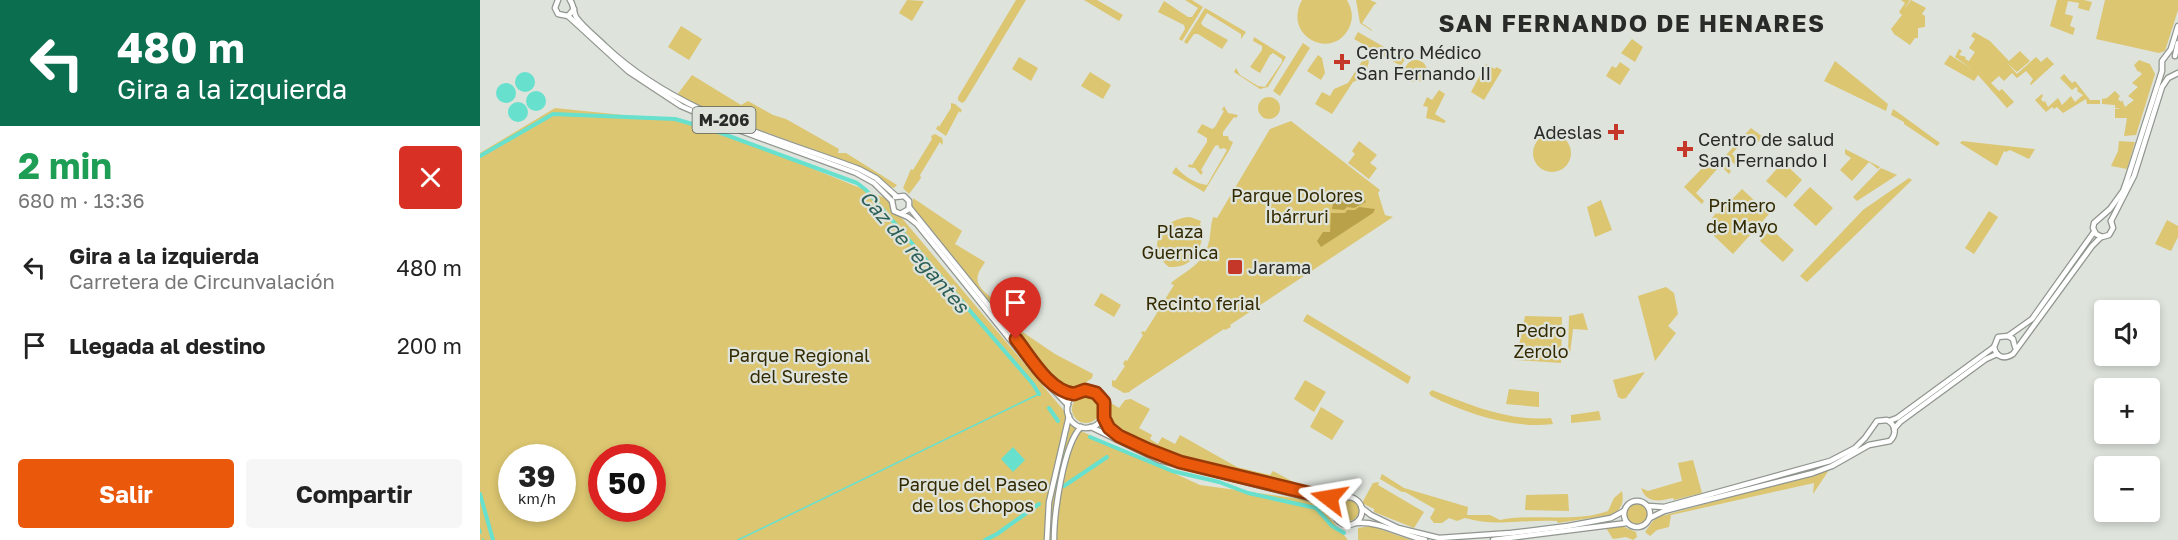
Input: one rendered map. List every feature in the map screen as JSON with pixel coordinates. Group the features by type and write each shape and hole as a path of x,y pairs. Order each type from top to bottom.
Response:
{"main road":[{"name":"M-206","path":"570,0 579,20 613,53 664,91 695,108 727,121 859,169 876,178 896,196 906,197 909,207 1040,369 1061,391 1074,394 1085,390 1096,393 1104,402 1104,415"},
{"name":"M-206","path":"555,1 555,11 558,15 568,16 610,57 662,95 703,117 856,173 874,183 892,201 894,211 902,213 917,224 1037,373 1068,405"},
{"path":"568,16 574,9"},
{"path":"1627,523 1624,511 1626,505 1634,501 1642,501 1648,506 1664,507 1830,461 1855,448 1872,430 1877,421 1897,418 1994,347 1998,338 2016,332 2032,319 2094,232 2094,223 2102,218 2121,194 2162,71 2162,61 2178,26"},
{"path":"2166,56 2176,57 2178,43"},
{"path":"2162,71 2166,74 2176,73"},
{"path":"1994,347 1997,354 2004,357 2009,356 2092,246 2101,237 2106,237 2111,233 2113,228 2111,221 2134,176 2162,87 2168,78 2176,73"},
{"path":"892,201 896,196"},
{"path":"902,213 909,207"},
{"path":"2102,218 2111,221"},
{"path":"2094,232 2101,237"},
{"path":"2008,336 2013,339 2015,347"},
{"path":"1894,429 1900,422 1986,359 1997,354"},
{"path":"1047,540 1049,502 1069,416 1068,405 1074,394"},
{"path":"1091,427 1098,423 1104,415"},
{"path":"1104,415 1109,428 1119,436 1162,456 1212,470 1339,499"},
{"path":"1069,416 1075,424 1081,427 1091,427 1159,460 1317,500 1326,505 1338,522 1343,525 1374,523 1425,540"},
{"path":"1493,540 1617,522 1641,527 1650,518 1664,512 1822,470 1863,448 1890,441 1894,436 1894,429 1888,421"},
{"path":"1054,540 1059,488 1074,435 1081,427"},
{"path":"1872,430 1873,437 1879,442"},
{"path":"1334,514 1334,506 1339,499 1346,496 1354,498 1371,515 1398,528 1439,538 1568,526 1611,518 1624,511"},
{"path":"1648,506 1650,518"},
{"path":"1356,523 1362,515 1362,508"}],"green space":[{"path":"907,0 924,1 912,21 899,13"},
{"path":"1016,0 1026,0 962,103 958,97"},
{"path":"1084,0 1097,0 1123,15 1119,21"},
{"path":"1185,0 1192,0 1203,7 1182,41 1179,39 1185,29 1184,25 1158,12 1164,1 1188,17 1192,17 1198,8"},
{"path":"1302,0 1347,0 1352,21 1342,38 1332,43 1322,43 1304,34 1299,25 1298,13"},
{"path":"1356,0 1370,0 1377,3 1362,23 1372,31 1360,23"},
{"path":"1901,0 1910,0 1904,10 1911,0 1926,8 1922,14 1925,16 1925,27 1918,28 1918,38 1915,38 1910,45 1894,34 1891,29 1902,15 1899,12 1905,3"},
{"path":"2057,0 2092,2 2089,11 2078,8 2079,3 2068,1 2065,14 2073,16 2070,26 2075,28 2073,35 2050,26"},
{"path":"2105,0 2178,0 2178,10 2165,51 2159,53 2096,39"},
{"path":"1205,8 1246,32 1241,39 1241,34 1207,13 1201,23 1228,40 1222,49 1198,34 1194,34 1187,44 1184,42"},
{"path":"681,26 702,39 689,60 668,47"},
{"path":"1358,32 1405,59 1401,66 1354,39"},
{"path":"1974,32 1990,41 2009,61 2020,51 2030,61 2017,72 2007,63 2017,74 2036,57 2041,62 2047,57 2054,64 2031,85 2033,79 2026,71 2017,78 2012,73 2004,81 1999,76 1991,83 1999,91 2002,89 2014,102 2007,108 1978,75 1974,81 1944,64 1950,55 1972,69 1955,57 1959,49 1962,51 1959,55 1966,57 1965,59 1969,61 1975,52 1969,48 1975,39 1971,36"},
{"path":"1254,37 1286,57 1268,87 1260,89 1234,72 1236,68 1240,75 1258,86 1265,87 1282,59 1273,53 1260,73 1250,67 1262,50 1262,46 1253,41"},
{"path":"1632,39 1643,47 1635,62 1621,53"},
{"path":"1303,43 1310,48 1280,96 1273,91"},
{"path":"1318,55 1322,58 1325,73 1321,80 1307,71"},
{"path":"1019,57 1038,68 1031,81 1012,69"},
{"path":"1364,58 1369,61 1365,77 1353,82 1332,114 1315,104 1322,92 1330,96 1334,89 1348,83"},
{"path":"1416,60 1424,63 1427,71 1424,79 1416,82 1408,79 1405,71 1408,63"},
{"path":"2139,60 2150,64 2155,74 2136,135 2124,136 2127,118 2115,118 2115,109 2121,108 2102,104 2102,99 2115,91 2125,107 2134,100 2128,96 2138,87 2132,83 2142,74 2134,65"},
{"path":"1835,61 1888,104 1886,111 1824,81"},
{"path":"1620,62 1630,69 1620,85 1606,76 1612,66 1616,68"},
{"path":"1486,64 1502,70 1484,100 1471,92"},
{"path":"1090,72 1111,85 1103,99 1081,86"},
{"path":"2064,74 2072,83 2075,81 2090,100 2100,100 2100,104 2087,104 2086,99 2063,113 2057,107 2054,109 2052,107 2046,112 2035,100 2042,94 2041,99 2048,107 2058,98 2062,105 2071,96 2075,102 2083,95 2077,91 2076,87 2072,90 2060,78"},
{"path":"692,75 741,105 748,101 773,115 786,119 839,149 838,153 846,153 897,185 894,188 859,166 723,117 677,95"},
{"path":"1439,90 1445,94 1435,114 1446,121 1444,123 1426,118 1428,107 1423,106 1427,97 1432,100"},
{"path":"1269,97 1277,100 1280,108 1277,116 1269,119 1261,116 1258,108 1261,100"},
{"path":"951,103 962,110 960,113 959,111 946,136 936,129 951,108"},
{"path":"1224,106 1228,113 1238,115 1223,132 1223,136 1228,136 1233,142 1204,192 1172,173 1176,167 1190,179 1207,185 1227,150 1220,149 1218,145 1215,146 1201,170 1203,172 1201,175 1195,168 1188,167 1189,164 1192,165 1207,142 1207,138 1197,132 1202,124 1212,129 1215,127 1224,111 1222,110"},
{"name":"Parque Regional del Sureste","path":"555,108 700,123 885,198 1081,431 1200,485 1316,501 1348,540 480,540 480,153"},
{"path":"1893,109 1940,143 1937,146 1891,115"},
{"name":"Parque Dolores Ibárruri","path":"1291,121 1380,190 1378,193 1385,215 1393,217 1230,325 1231,327 1224,329 1130,392 1124,393 1112,386 1112,380 1115,381 1125,366 1123,364 1125,360 1127,361 1143,335 1141,333 1145,332 1157,313 1156,308 1159,309 1174,285 1171,284 1172,282 1193,266 1206,252 1213,217 1217,218 1270,129"},
{"path":"1751,128 1763,137 1759,142 1751,134 1748,135 1732,154 1740,162 1736,166 1726,155"},
{"path":"935,134 942,138 942,145 940,142 920,175 921,178 909,194 903,188 911,169 913,170 932,139 931,136"},
{"path":"1552,134 1566,139 1571,153 1566,167 1552,172 1538,167 1533,153 1538,139"},
{"path":"1359,141 1377,155 1370,163 1377,168 1369,179 1348,163 1355,154 1352,151"},
{"path":"1962,141 2035,149 2029,159 2010,150 2004,151 1997,166 1960,143"},
{"path":"2119,141 2135,142 2127,169 2111,166 2118,151"},
{"path":"1845,149 1880,167 1878,169 1869,162 1852,181 1840,170 1851,158 1845,154"},
{"path":"1715,155 1731,171 1729,174 1721,166 1696,193 1704,201 1702,204 1684,187"},
{"path":"1783,162 1802,180 1786,198 1766,181"},
{"path":"1881,168 1897,175 1857,201 1853,197"},
{"path":"1909,178 1912,180 1807,282 1800,276 1863,210"},
{"path":"1810,187 1833,208 1816,226 1793,205"},
{"name":"Primero de Mayo","path":"1742,189 1769,214 1733,254 1714,236 1712,218"},
{"path":"913,198 962,231 955,244 985,262 978,275 979,286 988,295 1009,308 1006,314 1018,328 1022,328 1021,331 1055,354 1093,374 1092,378 1071,389 1058,386 912,206"},
{"path":"1601,200 1612,230 1595,237 1587,207"},
{"path":"1989,211 1998,217 1974,254 1965,248"},
{"name":"Plaza Guernica","path":"1190,217 1201,221 1202,236 1199,250 1186,264 1169,267 1158,251 1157,243 1160,235 1171,223"},
{"path":"2167,220 2178,226 2178,237 2171,251 2155,244"},
{"path":"1771,229 1794,250 1783,262 1760,241"},
{"path":"1666,287 1674,293 1678,314 1668,326 1676,333 1655,361 1638,296"},
{"path":"1101,293 1121,305 1114,317 1094,305"},
{"path":"1583,313 1588,330 1573,329 1570,354 1568,354 1569,316"},
{"path":"1307,314 1411,377 1408,384 1303,321"},
{"name":"Pedro Zerolo","path":"1525,316 1562,317 1561,363 1516,360"},
{"path":"1645,372 1626,398 1618,397 1613,380"},
{"path":"1305,380 1326,392 1314,412 1294,399"},
{"path":"1509,389 1539,392 1539,407 1506,404"},
{"path":"1432,390 1476,407 1505,415 1536,419 1551,418 1553,424 1522,424 1491,419 1431,396 1429,393"},
{"path":"1086,395 1096,399 1100,409 1096,419 1086,423 1076,419 1072,409 1076,399"},
{"path":"1131,399 1150,409 1139,428 1152,435 1150,439 1158,444 1162,437 1175,444 1180,435 1237,467 1270,475 1273,471 1303,487 1204,464 1146,445 1114,427 1111,421 1111,403 1119,408 1125,400"},
{"path":"1321,407 1344,421 1332,440 1310,427"},
{"path":"1599,411 1601,420 1571,423 1571,415"},
{"path":"1693,460 1702,493 1674,500 1673,498 1654,500 1644,493 1641,488 1648,491 1682,481 1678,463"},
{"path":"1829,470 1813,494 1814,483 1671,515 1669,527 1657,530 1650,536 1645,532 1658,517"},
{"path":"1382,474 1404,488 1468,507 1467,515 1490,515 1500,520 1596,515 1608,511 1614,498 1622,491 1623,499 1618,511 1611,515 1558,523 1557,521 1487,522 1465,518 1457,521 1449,518 1442,523 1434,523 1430,518 1435,509 1380,479"},
{"path":"1379,482 1378,485 1424,512 1414,528 1374,512 1374,509 1362,503 1373,483"},
{"path":"1568,494 1569,511 1525,510 1526,495"},
{"path":"1344,499 1352,499 1359,506 1359,514 1352,521 1344,521 1337,514 1337,506"},
{"path":"1633,504 1641,504 1647,510 1647,518 1641,524 1633,524 1627,518 1627,510"},
{"path":"1371,526 1411,540 1358,540 1358,528"},
{"path":"1616,526 1636,532 1637,537 1633,540 1626,537 1613,539 1606,528"}],"shaded area":[{"path":"1337,193 1357,194 1366,202 1354,208 1332,209"},
{"path":"1359,207 1375,209 1373,213 1321,247 1317,241 1323,232 1330,232 1331,213 1345,213 1347,210 1355,210"}],"water":[{"path":"525,72 532,75 535,82 532,89 525,92 518,89 515,82 518,75"},
{"path":"506,83 513,86 516,93 513,100 506,103 499,100 496,93 499,86"},
{"path":"536,91 543,94 546,101 543,108 536,111 529,108 526,101 529,94"},
{"path":"518,102 525,105 528,112 525,119 518,122 511,119 508,112 511,105"},
{"path":"1013,447 1025,460 1013,472 1001,459"}],"waterway":[{"name":"Caz de regantes","path":"480,156 553,114 675,119 710,129 857,183 866,190 1033,384 1039,394"},
{"name":"Caz de regantes","path":"738,540 1039,394"},
{"path":"1049,408 1058,421"},
{"name":"Caz de regantes","path":"1090,437 1172,471 1219,482 1248,493 1316,508 1332,526 1344,533"},
{"path":"1064,486 1107,457"},
{"name":"Caz de regantes","path":"480,494 493,540"},
{"path":"985,540 1039,504"},
{"path":"480,529 481,533"}],"place":[{"name":"Centro Médico San Fernando II","path":"1342,62"},
{"name":"Adeslas","path":"1616,132"},
{"name":"Centro de salud San Fernando I","path":"1685,149"},
{"name":"Jarama","path":"1235,267"}],"district":[{"name":"SAN FERNANDO DE HENARES","path":"1632,22"}],"route":[{"path":"1016,339 1061,391 1074,394 1091,390 1099,395 1104,402 1104,418 1109,428 1119,436 1180,462 1329,498"}],"park label":[{"name":"Recinto ferial","path":"1203,303"},
{"name":"Parque del Paseo de los Chopos","path":"973,494"}]}
